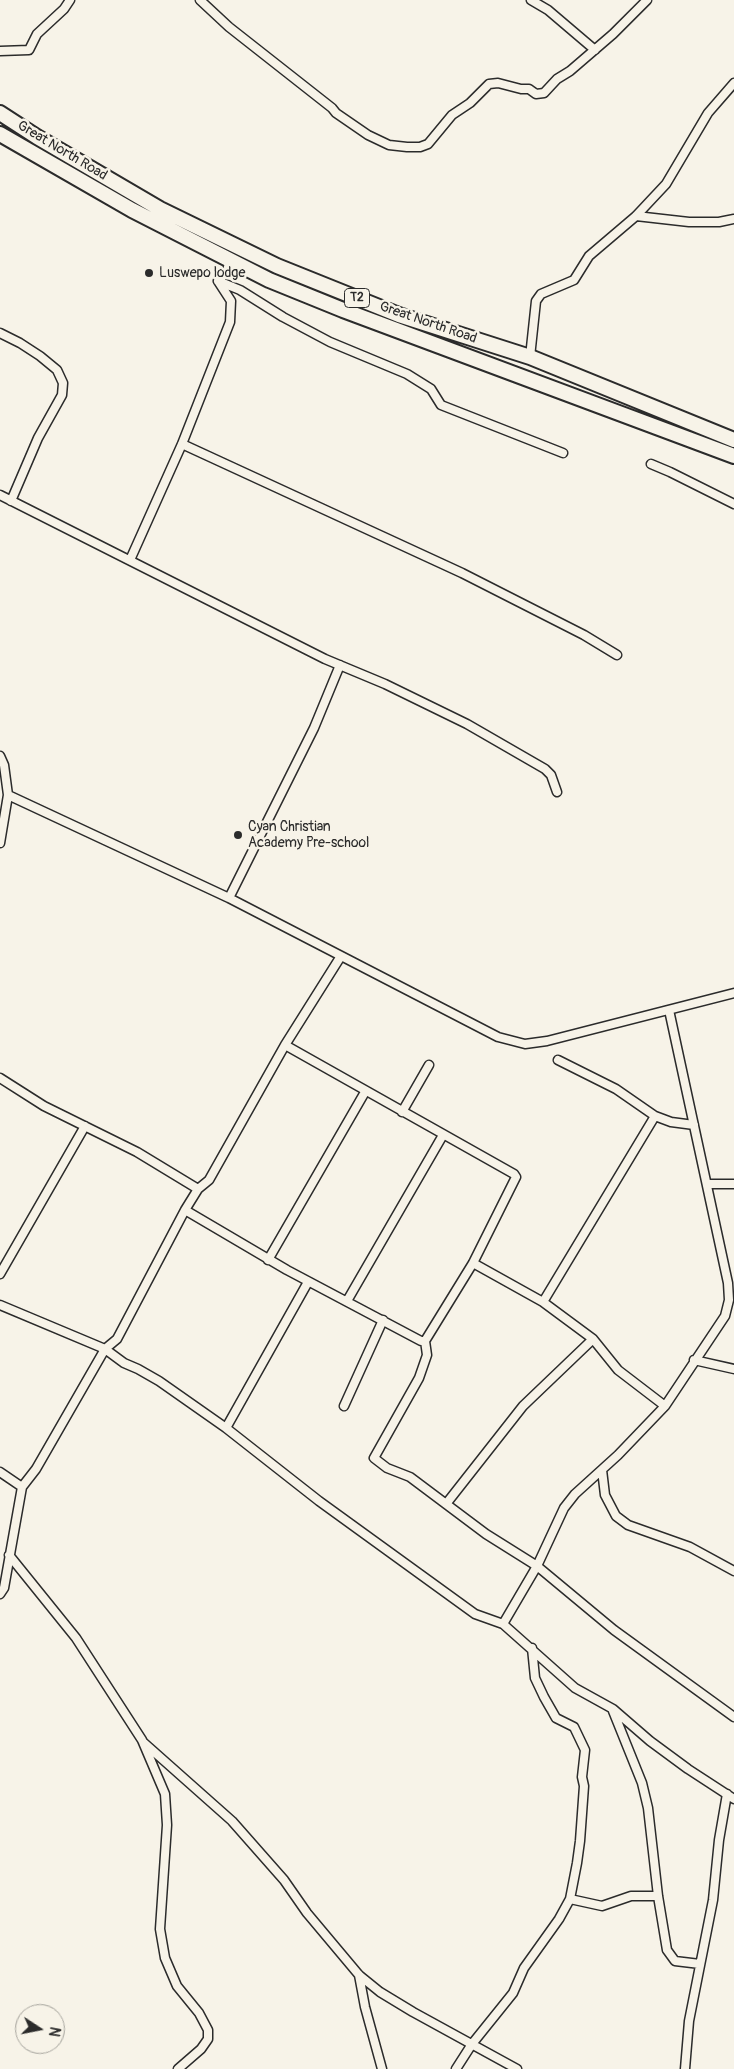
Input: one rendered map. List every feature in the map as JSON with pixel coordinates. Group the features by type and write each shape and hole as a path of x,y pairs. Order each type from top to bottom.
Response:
{"highway":[{"name":"Great North Road","path":"0,113 148,202 276,266 399,315 530,357 734,440"},
{"name":"Great North Road","path":"0,134 132,210 269,280 343,310 734,456"}],"street":[{"path":"0,51 29,50 37,34 64,10 70,0"},
{"path":"200,0 229,27 332,108 336,114 368,135 389,144 407,147 420,147 428,144 452,115 470,103 489,84 498,83 521,90 529,90 536,94 544,93 557,79 596,50 647,0"},
{"path":"531,0 548,10 596,50"},
{"path":"530,357 536,301 541,294 574,280 589,256 636,216 666,184 708,113 734,83"},
{"path":"636,216 689,222 720,222 734,219"},
{"path":"218,281 227,271 230,259"},
{"path":"130,560 182,444 230,322 231,301 218,281"},
{"path":"218,281 240,290 283,317 330,342 407,374 432,389 441,405 563,453"},
{"path":"0,333 40,356 57,370 63,383 62,395 38,438 11,501"},
{"path":"182,444 462,573 584,634 617,655"},
{"path":"651,464 734,504"},
{"path":"0,495 340,666 385,684 443,712 539,765 551,775 557,792"},
{"path":"229,898 314,728 340,666"},
{"path":"0,756 4,765 8,795 0,843"},
{"path":"8,795 229,898 498,1037 525,1044 547,1042 734,993"},
{"path":"0,1594 4,1588 22,1487 36,1469 105,1349 117,1339 185,1210 198,1189 209,1180 285,1045 340,956"},
{"path":"503,1624 537,1566 564,1508 575,1494 618,1455 665,1406 725,1316 729,1300 728,1283 669,1010"},
{"path":"285,1045 365,1092 514,1174 516,1177 473,1263 425,1341 427,1355 419,1378 374,1458 387,1468 410,1477 486,1534 537,1566 614,1630 734,1717"},
{"path":"558,1060 616,1088 655,1116 672,1122 694,1125"},
{"path":"402,1112 429,1065"},
{"path":"0,1078 44,1106 137,1152 198,1189"},
{"path":"268,1260 365,1092"},
{"path":"543,1302 655,1116"},
{"path":"0,1274 85,1126"},
{"path":"347,1300 443,1135"},
{"path":"707,1184 734,1184"},
{"path":"185,1210 308,1282 347,1300 421,1341 425,1341"},
{"path":"473,1263 543,1302 593,1339 618,1370 665,1406"},
{"path":"226,1428 308,1282"},
{"path":"0,1305 105,1349 124,1363 159,1381 226,1428 319,1501 476,1614 503,1624 575,1688 613,1709 650,1741 734,1799"},
{"path":"725,1316 734,1314"},
{"path":"344,1406 383,1320"},
{"path":"446,1504 523,1406 593,1339"},
{"path":"694,1360 734,1370"},
{"path":"602,1470 605,1495 616,1516 628,1525 690,1547 734,1571"},
{"path":"0,1472 22,1487"},
{"path":"9,1555 76,1638 142,1740 165,1794 167,1825 160,1928 165,1958 177,1986 199,2013 208,2030 208,2039 201,2049 178,2069"},
{"path":"456,2069 472,2044 513,1993 524,1968 559,1919 570,1899 580,1841 584,1786 582,1777 585,1750 574,1727 556,1718 544,1697 535,1678 532,1648"},
{"path":"613,1709 642,1783 648,1808 666,1946 670,1956 675,1961 700,1964"},
{"path":"142,1740 232,1821 284,1880 307,1913 359,1975 380,1992 517,2069"},
{"path":"685,2069 694,1988 713,1900 719,1840 727,1794"},
{"path":"570,1899 602,1906 631,1896 658,1896"},
{"path":"359,1975 365,2007 382,2069"}],"place":[{"name":"Luswepo lodge","path":"149,273"},
{"name":"Cyan Christian Academy Pre-school","path":"238,835"}]}
